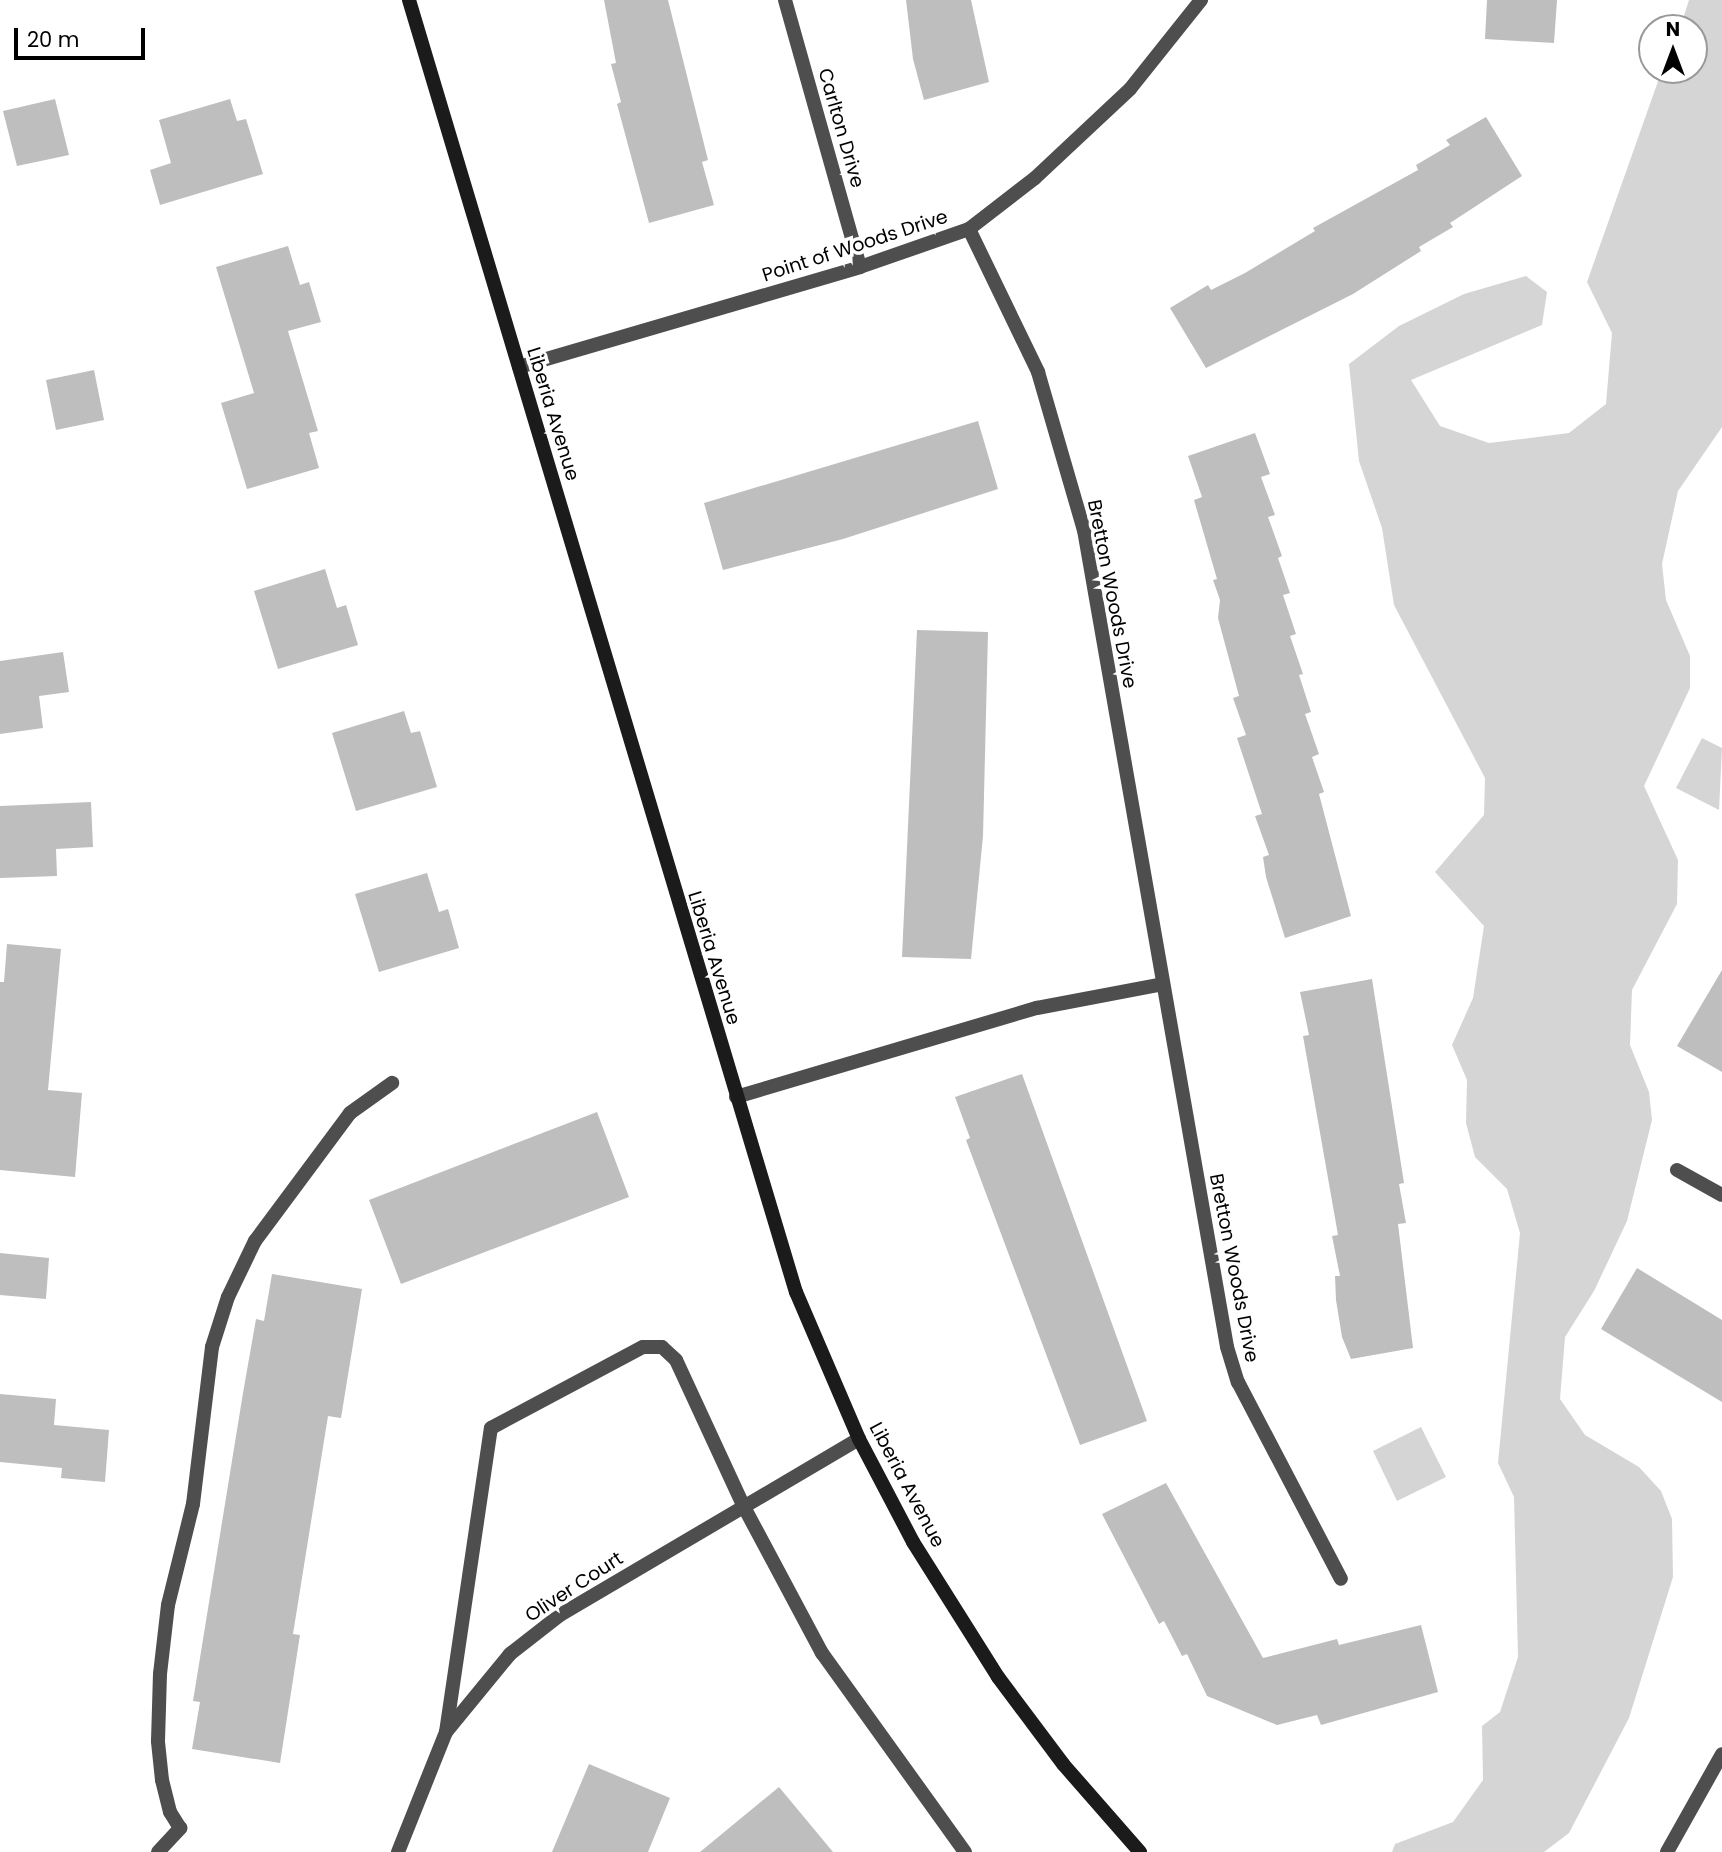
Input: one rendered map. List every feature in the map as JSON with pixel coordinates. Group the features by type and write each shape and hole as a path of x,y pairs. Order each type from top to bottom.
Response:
{"main road":[{"name":"Liberia Avenue","path":"409,0 796,1292 859,1439 913,1542 998,1677 1063,1765 1140,1852"}],"street":[{"name":"Carlton Drive","path":"785,0 860,267"},
{"name":"Point of Woods Drive","path":"519,367 860,267 969,229 1035,178 1130,89 1201,0"},
{"name":"Bretton Woods Drive","path":"969,229 1038,372 1084,530 1227,1347 1238,1382 1341,1579"},
{"path":"736,1097 1037,1009 1163,984"},
{"path":"158,1852 180,1828 170,1812 162,1780 160,1685 168,1605 193,1504 212,1347 228,1297 255,1241 350,1113 392,1083"},
{"path":"1677,1170 1722,1195"},
{"path":"446,1732 491,1428 643,1347 662,1347 676,1360 744,1507 822,1653 965,1852"},
{"name":"Oliver Court","path":"398,1852 446,1732 510,1654 559,1615 859,1439"},
{"path":"1667,1852 1722,1754"}],"shaded area":[{"path":"1689,0 1722,0 1722,427 1678,491 1662,564 1666,600 1690,656 1690,688 1644,786 1678,860 1677,904 1632,990 1630,1045 1649,1092 1652,1120 1627,1221 1594,1291 1565,1337 1560,1399 1585,1435 1639,1467 1661,1491 1672,1519 1673,1577 1629,1718 1569,1833 1544,1852 1392,1852 1395,1844 1453,1822 1483,1780 1482,1726 1500,1712 1518,1657 1514,1497 1498,1463 1520,1233 1507,1189 1475,1157 1466,1123 1467,1080 1452,1045 1473,998 1484,926 1435,872 1484,815 1485,778 1394,605 1382,528 1359,461 1349,364 1399,326 1464,294 1526,276 1547,292 1542,325 1411,380 1440,426 1489,443 1569,433 1606,404 1612,333 1587,282 1657,84 1708,84 1708,14 1684,14"},
{"path":"1702,738 1722,748 1719,810 1676,788"},
{"path":"1421,1427 1446,1477 1397,1501 1373,1451"}],"building":[{"path":"604,0 668,0 708,160 702,162 714,205 649,223 617,104 621,102 611,64 616,63"},
{"path":"906,0 971,0 989,82 924,100 913,59"},
{"path":"1487,0 1557,0 1554,43 1485,39"},
{"path":"55,99 69,155 17,166 3,111"},
{"path":"230,99 237,121 246,119 263,174 160,205 150,170 171,163 159,120"},
{"path":"1486,117 1522,176 1450,223 1453,227 1419,247 1421,251 1353,294 1206,368 1170,308 1208,285 1211,290 1245,273 1315,231 1313,228 1418,170 1416,165 1450,145 1446,140"},
{"path":"288,246 300,285 309,282 321,322 288,331 318,431 309,433 319,468 247,489 221,403 254,393 216,267"},
{"path":"94,370 104,420 56,430 46,380"},
{"path":"978,421 998,489 843,539 723,570 704,503"},
{"path":"1255,433 1270,474 1261,477 1275,515 1268,517 1282,556 1278,558 1290,593 1283,595 1296,634 1290,636 1303,674 1299,675 1311,712 1305,714 1319,754 1312,757 1324,792 1319,794 1351,916 1285,938 1266,877 1263,857 1269,855 1255,816 1262,814 1237,738 1246,735 1233,698 1239,696 1218,618 1220,600 1213,580 1217,579 1194,500 1202,497 1188,456"},
{"path":"325,569 337,608 346,605 358,645 278,669 254,591"},
{"path":"917,630 988,632 983,836 971,959 902,957"},
{"path":"63,652 69,692 39,696 43,728 0,734 0,661"},
{"path":"404,711 411,733 420,731 437,787 356,811 332,733"},
{"path":"91,802 93,847 56,849 57,876 0,878 0,806"},
{"path":"427,873 439,912 448,909 459,948 379,972 355,894"},
{"path":"7,944 61,949 48,1090 82,1093 75,1177 0,1170 0,982 4,982"},
{"path":"1722,970 1722,1072 1677,1046"},
{"path":"1372,979 1404,1183 1399,1184 1406,1223 1398,1224 1413,1348 1351,1359 1342,1337 1336,1300 1335,1276 1340,1276 1332,1236 1338,1235 1303,1036 1309,1035 1300,992"},
{"path":"1022,1074 1147,1421 1080,1445 966,1140 970,1138 955,1097"},
{"path":"597,1112 629,1197 401,1284 369,1200"},
{"path":"0,1253 49,1258 46,1299 0,1295"},
{"path":"1637,1268 1722,1320 1722,1402 1601,1329"},
{"path":"272,1274 362,1289 341,1418 328,1416 293,1634 300,1635 280,1763 192,1749 200,1702 193,1701 243,1393 256,1319 264,1321"},
{"path":"0,1394 56,1399 54,1425 109,1430 105,1482 61,1478 62,1468 0,1462"},
{"path":"1166,1483 1263,1658 1337,1639 1339,1645 1421,1625 1438,1692 1321,1725 1317,1715 1277,1725 1207,1696 1187,1654 1182,1656 1164,1621 1159,1624 1102,1514"},
{"path":"589,1764 670,1798 648,1852 552,1852"},
{"path":"779,1787 833,1852 700,1852"}]}
